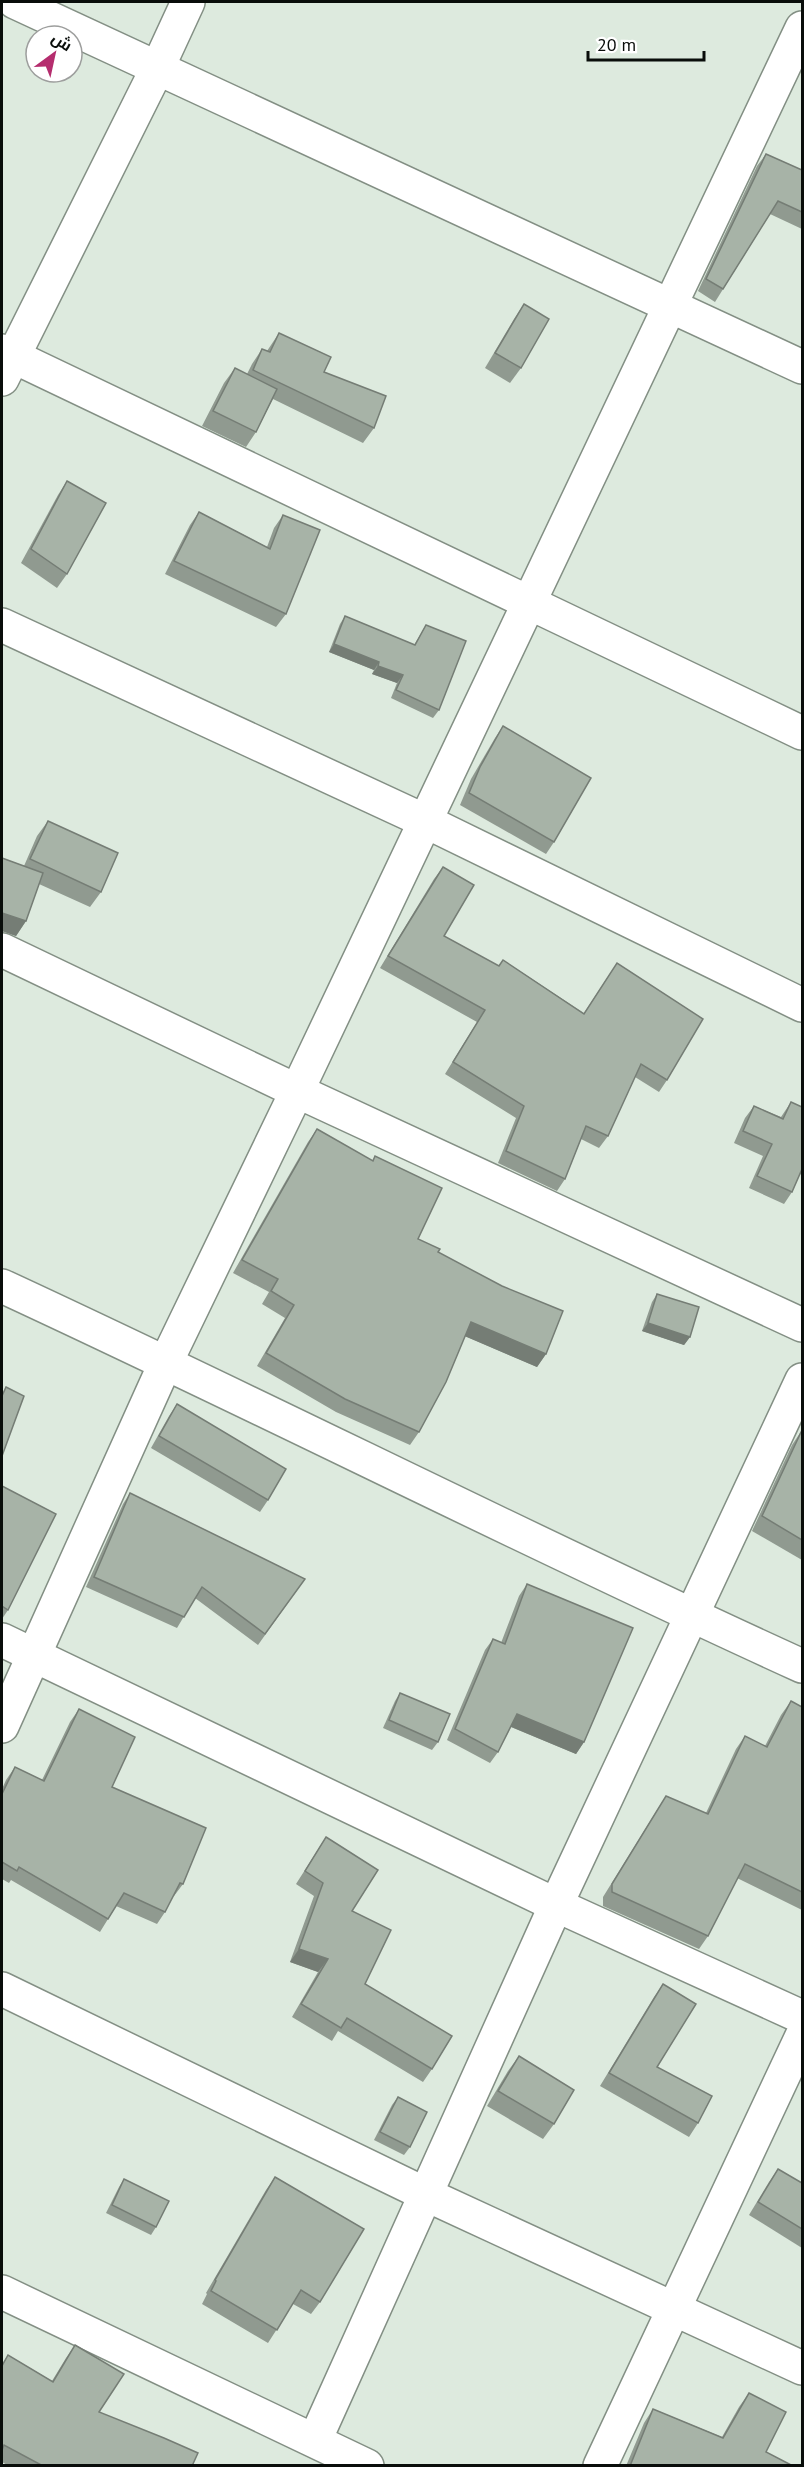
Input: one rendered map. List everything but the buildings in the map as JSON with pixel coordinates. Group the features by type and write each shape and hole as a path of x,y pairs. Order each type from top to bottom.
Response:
{"street":[{"path":"15,2 802,368"},
{"path":"188,2 158,67 5,362 528,602 802,733"},
{"path":"2,1726 166,1362 802,28"},
{"path":"2,625 425,822 802,1005"},
{"path":"2,950 297,1091 802,1325"},
{"path":"2,1286 166,1362 692,1616 802,1666"},
{"path":"315,2440 556,1905 802,1380"},
{"path":"2,1640 556,1905 802,2017"},
{"path":"2,1989 425,2194 802,2368"},
{"path":"600,2466 802,2036"},
{"path":"2,2292 367,2466"}]}
